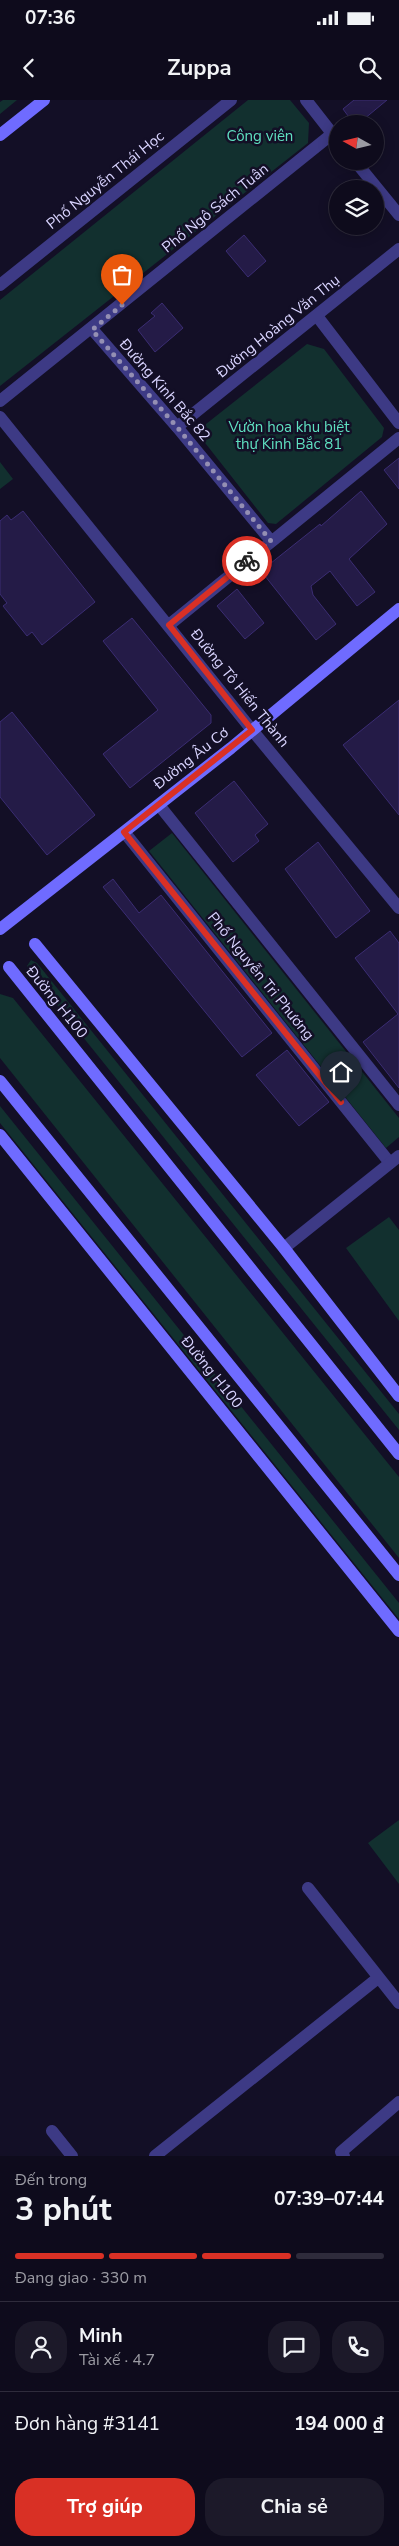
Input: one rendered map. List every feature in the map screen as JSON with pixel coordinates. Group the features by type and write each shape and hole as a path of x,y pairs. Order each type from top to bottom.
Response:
{"main road":[{"path":"0,135 44,100"},
{"name":"Đường Âu Cơ","path":"0,929 159,805 399,609"},
{"name":"Đường H100","path":"35,944 284,1248 399,1396"},
{"name":"Đường H100","path":"9,968 399,1454"},
{"name":"Đường H100","path":"0,1081 399,1575"},
{"name":"Đường H100","path":"0,1134 399,1631"}],"street":[{"name":"Phố Nguyễn Thái Học","path":"0,285 231,100"},
{"path":"306,100 329,129"},
{"name":"Phố Ngô Sách Tuân","path":"0,401 329,142"},
{"path":"362,170 399,215"},
{"name":"Đường Hoàng Văn Thụ","path":"177,427 399,249"},
{"path":"317,316 399,423"},
{"name":"Đường Kinh Bắc 82","path":"92,330 177,427 271,541"},
{"name":"Đường Tô Hiến Thành","path":"0,417 252,730 399,908"},
{"path":"169,625 399,438"},
{"name":"Phố Nguyễn Tri Phương","path":"159,805 399,1105"},
{"name":"Phố Nguyễn Tri Phương","path":"124,832 395,1160"},
{"path":"284,1248 395,1160"},
{"path":"308,1888 399,2004"},
{"path":"155,2156 378,1978"},
{"path":"340,2155 399,2102"},
{"path":"52,2131 72,2156"}],"green space":[{"path":"3,100 17,100 0,114 0,102"},
{"name":"Công viên","path":"248,100 290,100 309,123 308,143 0,386 0,300"},
{"name":"Vườn hoa khu biệt thự Kinh Bắc 81","path":"307,344 324,349 384,428 382,437 276,524 268,523 202,439 206,424"},
{"path":"0,462 13,479 0,489"},
{"path":"172,833 399,1118 399,1137 386,1148 149,851"},
{"path":"31,960 37,963 399,1414 399,1430 29,970 27,966"},
{"path":"0,994 13,998 399,1477 399,1558 0,1058"},
{"path":"0,1106 399,1603 399,1619 0,1123"},
{"path":"389,1217 399,1230 399,1321 346,1248"},
{"path":"399,1820 399,1884 368,1843"}],"building":[{"path":"354,100 387,100 369,115 347,115 343,109"},
{"path":"244,235 266,261 248,277 226,251"},
{"path":"162,303 183,328 155,352 138,330 155,316 151,313"},
{"path":"399,458 399,489 384,470"},
{"path":"361,491 387,524 349,559 375,592 357,606 330,571 311,586 313,595 336,624 316,640 261,571 320,524 321,526"},
{"path":"23,511 95,602 42,645 32,632 27,636 3,606 7,603 0,594 0,521 7,515 11,520"},
{"path":"237,589 264,623 245,639 217,606"},
{"path":"132,618 211,715 211,723 130,788 103,754 158,710 103,641"},
{"path":"399,700 399,815 343,745"},
{"path":"12,712 95,815 47,855 0,797 0,722"},
{"path":"234,781 268,824 255,835 259,841 233,862 195,813"},
{"path":"318,842 370,911 336,938 285,869"},
{"path":"113,879 139,913 161,895 272,1033 242,1057 103,887"},
{"path":"390,931 399,943 399,1088 363,1042 398,1014 355,958"},
{"path":"287,1050 329,1102 299,1126 256,1075"}],"way so far":[{"path":"122,305 92,330 177,427 271,541 247,561"}],"route":[{"path":"247,561 169,625 252,730 124,832 341,1102"}]}
